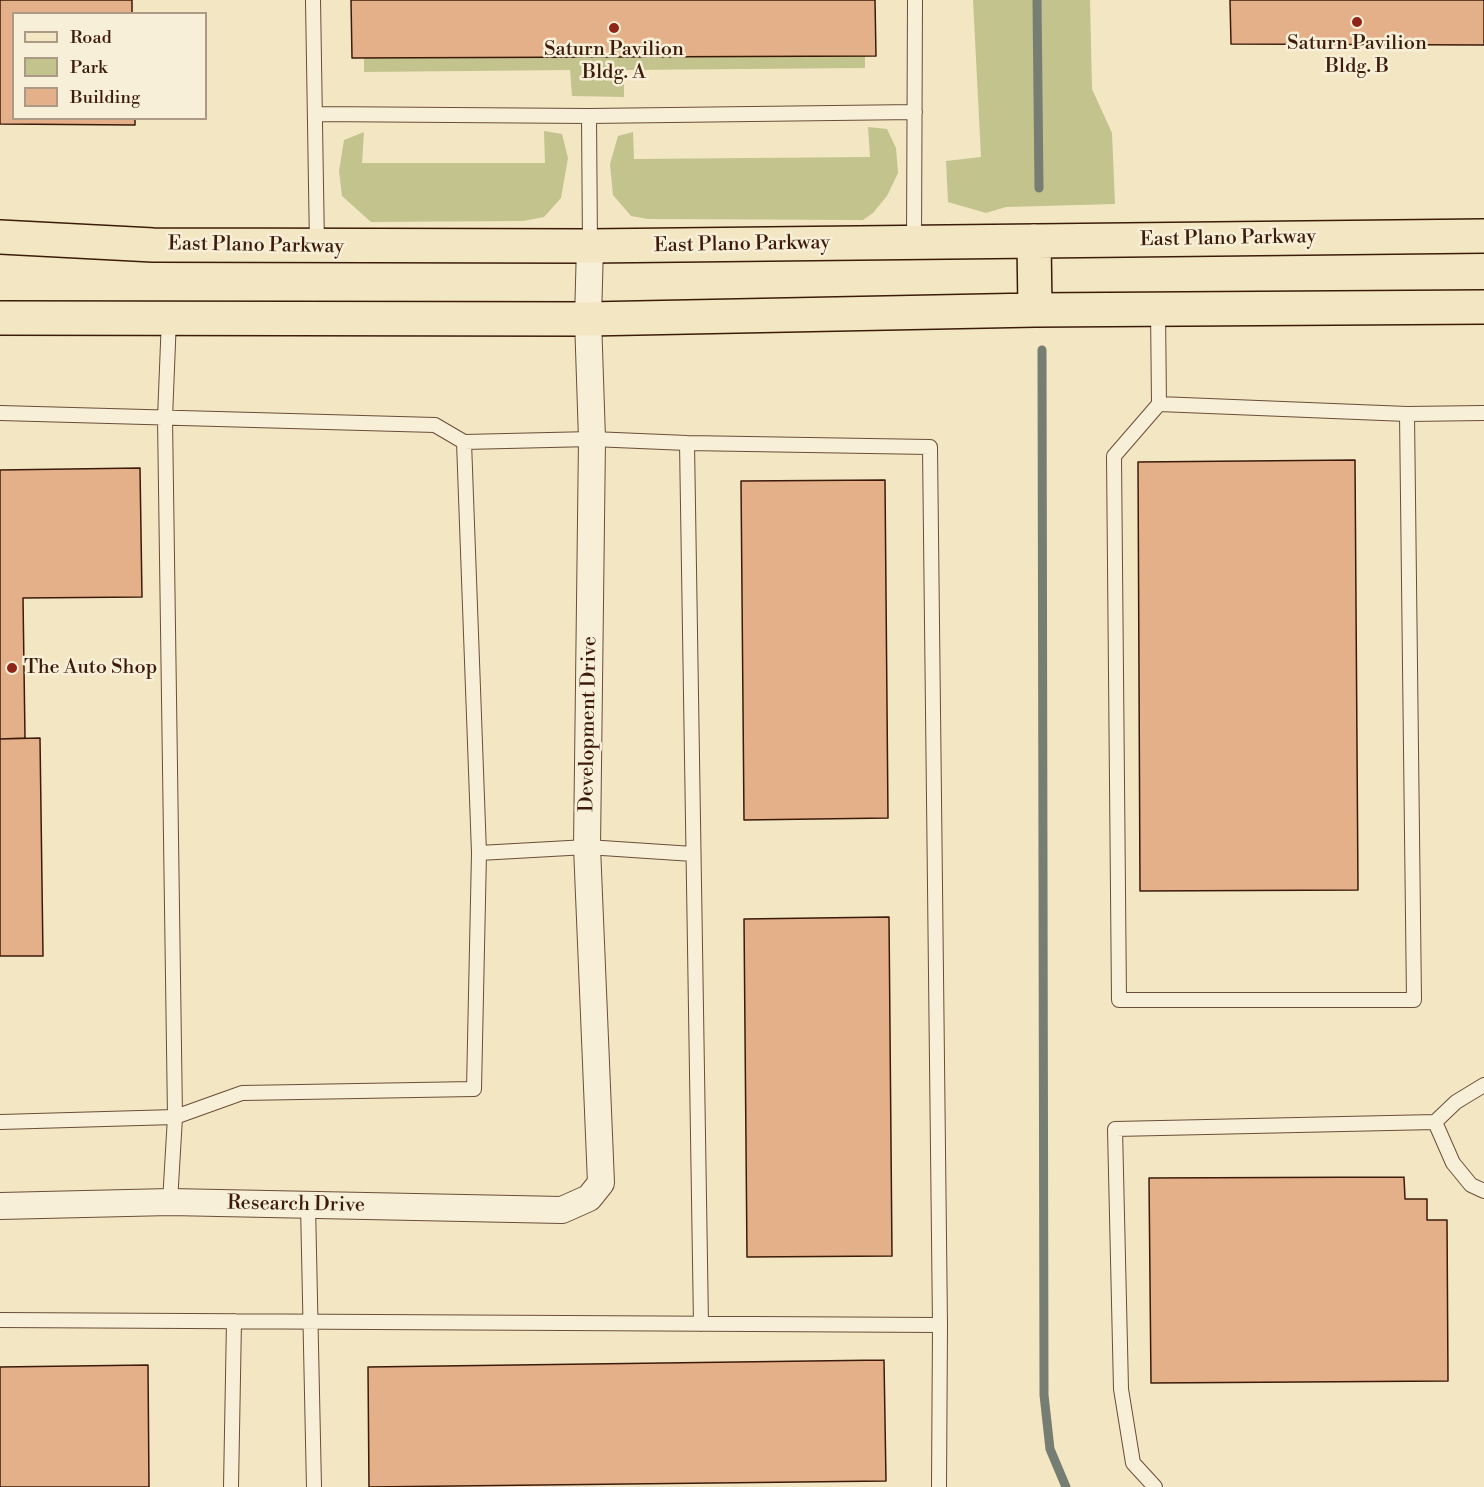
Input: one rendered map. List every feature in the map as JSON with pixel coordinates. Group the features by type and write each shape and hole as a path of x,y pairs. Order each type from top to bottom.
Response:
{"main road":[{"name":"East Plano Parkway","path":"0,237 153,244 591,246 1484,236"},
{"path":"1034,241 1035,310"},
{"path":"0,318 588,319 1035,310 1484,307"}],"street":[{"name":"Development Drive","path":"590,1198 601,1183 587,846 592,439 588,319 591,246"},
{"name":"Research Drive","path":"0,1206 170,1202 562,1210 590,1198"}],"lane":[{"path":"313,0 317,246"},
{"path":"914,243 915,0"},
{"path":"315,114 589,116 915,112"},
{"path":"589,116 591,246"},
{"path":"1158,310 1159,404 1114,456 1119,1000 1414,1000 1407,414"},
{"path":"169,318 165,418 175,1117 170,1202"},
{"path":"1159,404 1407,414 1484,413"},
{"path":"0,413 435,425 464,442 592,439 930,447 940,1325 939,1487"},
{"path":"0,1122 175,1117 242,1093 474,1089 479,853 464,442"},
{"path":"687,443 701,1324"},
{"path":"479,853 587,846 693,854"},
{"path":"1155,1487 1133,1463 1121,1389 1116,1129 1435,1122 1456,1102 1484,1085"},
{"path":"1435,1122 1453,1163 1471,1185 1484,1191"},
{"path":"308,1205 314,1487"},
{"path":"0,1320 940,1325"},
{"path":"231,1487 234,1321"}],"green space":[{"path":"973,0 1090,0 1092,89 1112,133 1115,204 1006,207 986,213 948,202 946,161 981,157"},
{"path":"865,56 865,68 624,70 624,97 572,96 570,70 364,72 364,58"},
{"path":"868,127 887,129 896,148 898,173 887,196 873,213 863,220 648,219 631,216 613,195 610,164 618,136 633,132 634,159 870,157"},
{"path":"544,131 562,134 568,158 561,198 544,217 523,221 371,222 342,196 339,171 344,140 364,132 362,163 545,163"}],"building":[{"path":"0,0 132,0 132,12 12,12 12,120 135,120 135,125 0,124"},
{"name":"Saturn Pavilion Bldg. A","path":"351,0 875,0 876,56 352,58"},
{"name":"Saturn Pavilion Bldg. B","path":"1230,0 1484,0 1484,45 1231,44"},
{"path":"1355,460 1358,890 1140,891 1138,462"},
{"name":"The Auto Shop","path":"140,468 142,597 23,598 25,738 0,739 0,470"},
{"path":"885,480 888,818 744,820 741,481"},
{"path":"40,738 43,956 0,956 0,739"},
{"path":"889,917 892,1256 747,1257 744,919"},
{"path":"1404,1177 1405,1199 1427,1199 1427,1220 1447,1220 1448,1381 1151,1383 1149,1178"},
{"path":"884,1360 886,1481 369,1487 368,1367"},
{"path":"148,1365 149,1487 0,1487 0,1367"}],"waterway":[{"path":"1037,0 1039,188"},
{"path":"1042,350 1044,1395 1050,1449 1066,1487"}],"place":[{"name":"Saturn Pavilion Bldg. B","path":"1357,22"},
{"name":"Saturn Pavilion Bldg. A","path":"614,28"},
{"name":"The Auto Shop","path":"12,668"}]}
